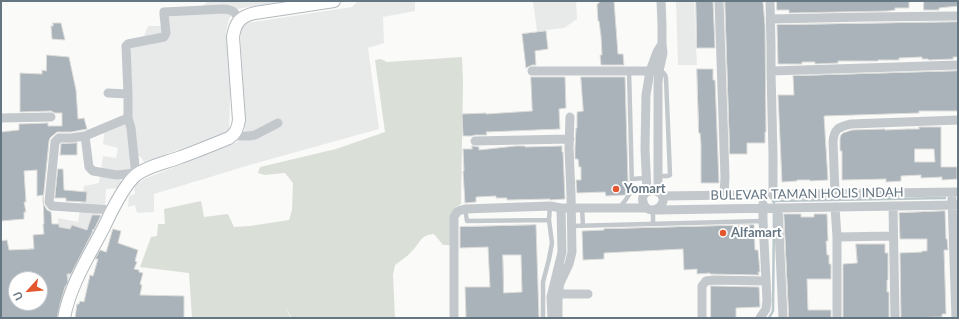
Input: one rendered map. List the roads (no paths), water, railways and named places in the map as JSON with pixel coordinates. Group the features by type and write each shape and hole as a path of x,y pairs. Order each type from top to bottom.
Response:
{"main road":[{"path":"64,318 75,284 112,210 135,175 144,170 233,136 237,129 239,120 233,37 239,20 249,14 334,1"}],"street":[{"path":"654,71 658,96 658,176 660,194 663,201 661,206 652,209 643,204 642,199 647,191 645,149 646,95 654,71 657,52 662,44 661,1"},
{"path":"719,1 725,177 724,196"},
{"path":"770,1 772,46 773,195"},
{"path":"85,136 89,167 93,171 117,175 135,175 128,118 126,46 128,44 164,37 166,33 164,12 213,5 231,10 236,14 239,20"},
{"path":"770,19 958,16"},
{"path":"771,71 958,65"},
{"path":"532,71 654,71"},
{"path":"108,93 128,94"},
{"path":"1,118 51,117"},
{"path":"558,318 558,294 560,283 569,264 572,252 569,148 570,117"},
{"path":"112,210 52,206 49,202 55,142 59,138 85,136 128,118"},
{"path":"835,194 833,142 836,130 842,126 851,124 958,120"},
{"path":"233,136 255,135 278,123"},
{"path":"475,141 570,139"},
{"path":"647,191 655,190 660,194"},
{"path":"955,192 956,318"},
{"name":"BULEVAR TAMAN HOLIS INDAH","path":"465,209 550,206 560,208 652,209 763,202 773,195 955,192"},
{"name":"BULEVAR TAMAN HOLIS INDAH","path":"660,194 724,196 763,202 778,208 955,205"},
{"path":"760,318 766,309 767,300 763,202"},
{"path":"893,206 895,318"},
{"path":"835,207 837,318"},
{"path":"552,318 551,298 562,252 560,208"},
{"path":"778,208 784,318"},
{"path":"454,318 454,216 457,212 465,209"},
{"path":"836,237 893,236"},
{"path":"702,318 702,286 706,281 766,281"},
{"path":"558,294 588,294"}],"lane":[{"path":"619,208 632,191 629,70"},
{"path":"632,179 646,178"},
{"path":"543,318 543,282 552,243 549,220 550,206"},
{"path":"582,208 583,226"},
{"path":"465,209 467,221 549,220"},
{"path":"652,209 653,224"},
{"path":"571,226 763,221"}],"waterway":[{"path":"774,203 773,201 945,198"},
{"path":"769,318 773,311 774,213"}],"place":[{"name":"Yomart","path":"616,189"},
{"name":"Alfamart","path":"723,233"}]}
